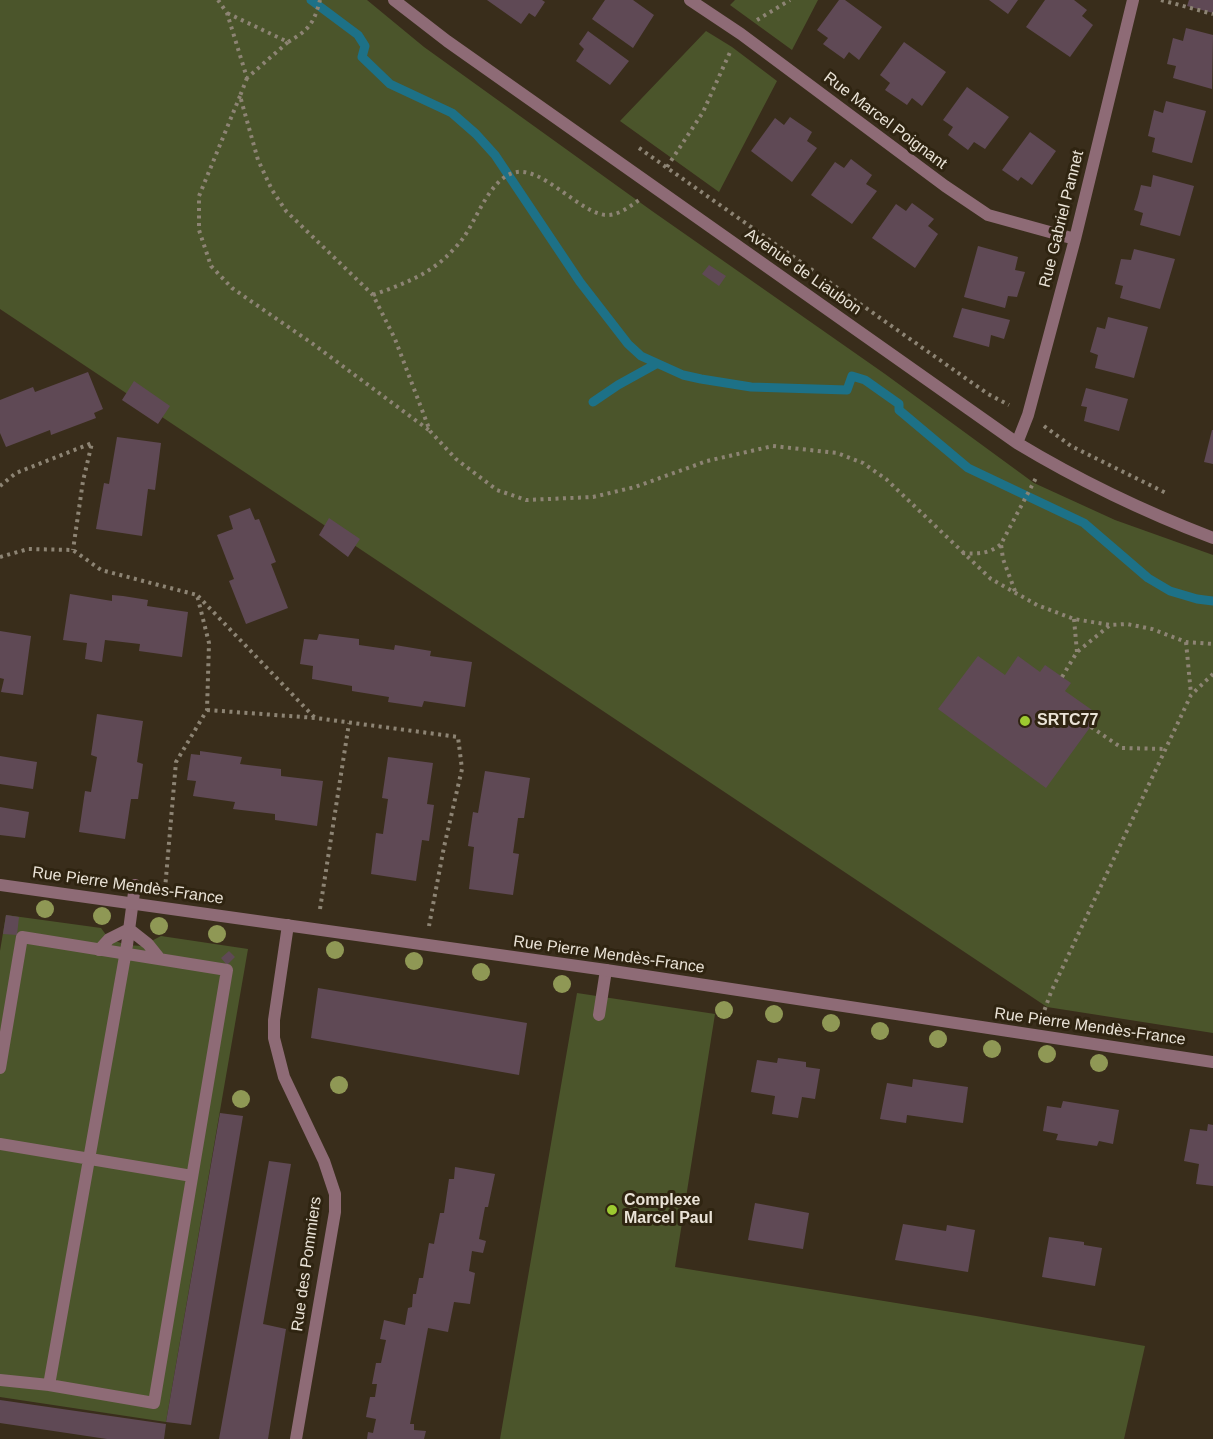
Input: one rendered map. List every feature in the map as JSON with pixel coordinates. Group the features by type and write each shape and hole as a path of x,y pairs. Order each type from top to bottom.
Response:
{"street":[{"name":"Avenue de Liaubon","path":"394,0 447,41 1017,443 1058,468 1124,501 1213,537"},
{"name":"Rue Marcel Poignant","path":"690,0 741,34 945,186 988,215 1075,239"},
{"name":"Rue Gabriel Pannet","path":"1017,443 1028,414 1075,239 1133,0"},
{"name":"Rue Pierre Mendès-France","path":"0,885 606,970 1213,1062"},
{"path":"50,1385 135,885"},
{"name":"Rue des Pommiers","path":"288,925 274,1020 274,1038 284,1077 324,1161 335,1194 335,1212 296,1439"},
{"path":"99,950 109,939 129,929"},
{"path":"129,929 148,944 160,959"},
{"path":"0,1068 22,937 227,970 154,1403 50,1385 0,1380"},
{"path":"599,1015 606,970"},
{"path":"0,1144 192,1176"}],"path":[{"path":"218,0 227,13 247,78"},
{"path":"374,295 432,269 447,257 464,238 488,195 504,178 514,172 527,173 541,179 585,207 605,215 620,213 640,200 676,156 703,112 732,46 754,22 790,0"},
{"path":"1161,0 1213,14"},
{"path":"320,1 315,20 247,78 199,196 199,230 211,266 232,288 313,344 430,431 456,459 475,475 497,490 526,500 593,496 635,487 706,461 773,446 837,453 863,463 886,479 991,579 1037,605 1074,619 1110,626 1127,624 1152,629 1186,642 1213,644"},
{"path":"227,13 288,42"},
{"path":"240,96 258,160 286,211 374,295 395,339 430,431"},
{"path":"639,147 988,394 1028,414 1071,446 1177,498"},
{"path":"0,486 16,473 92,443 82,481 73,550"},
{"path":"962,553 993,551 1001,544 1029,491"},
{"path":"1001,544 1003,559 1015,592"},
{"path":"0,557 28,549 73,550 101,570 197,594 316,718"},
{"path":"165,889 176,762 207,710 208,643 197,594"},
{"path":"1074,619 1077,652"},
{"path":"1062,677 1077,652 1110,626"},
{"path":"1186,642 1191,695"},
{"path":"1041,1018 1051,992 1191,695 1213,674"},
{"path":"207,710 316,718 458,737 462,769 429,927"},
{"path":"319,911 349,723"},
{"path":"1090,727 1122,748 1165,748"}],"green space":[{"path":"0,0 367,0 424,47 652,211 885,374 1034,483 1115,520 1213,555 1213,1033 1047,1007 0,309"},
{"path":"735,0 818,0 792,50 730,5"},
{"path":"706,31 732,47 777,81 719,192 620,121"},
{"path":"6,915 101,928 109,939 127,945 142,946 161,936 248,949 166,1422 0,1397 0,951"},
{"name":"Complexe Marcel Paul","path":"577,993 715,1014 675,1267 1145,1346 1124,1439 500,1439"}],"building":[{"path":"487,0 542,0 545,2 535,17 529,13 521,24"},
{"path":"605,0 633,0 654,15 633,48 592,19"},
{"path":"839,0 845,0 882,27 859,60 849,52 844,59 823,44 828,38 817,30"},
{"path":"989,0 1018,0 1008,14"},
{"path":"1045,0 1074,0 1087,10 1082,16 1093,25 1070,57 1026,27"},
{"path":"1189,0 1213,0 1213,13 1187,6"},
{"path":"1186,28 1213,35 1212,89 1173,78 1176,66 1167,64 1173,38 1183,41"},
{"path":"588,31 629,61 610,85 576,61 584,49 579,44"},
{"path":"904,42 946,72 922,106 912,98 907,105 885,90 890,83 880,75"},
{"path":"967,87 1009,117 985,149 974,142 968,150 948,135 953,127 943,120"},
{"path":"1166,101 1206,111 1192,163 1152,152 1155,138 1148,136 1154,110 1163,113"},
{"path":"790,117 812,132 807,141 817,148 792,182 751,151 775,118 784,125"},
{"path":"1030,132 1056,151 1032,185 1021,177 1018,181 1002,170"},
{"path":"851,159 872,175 866,184 877,191 852,224 811,195 835,162 844,168"},
{"path":"1153,175 1194,186 1180,236 1140,225 1143,213 1134,210 1141,185 1151,187"},
{"path":"912,203 934,219 928,226 938,234 915,268 872,238 896,204 906,211"},
{"path":"978,246 1018,257 1015,270 1025,272 1017,297 1008,296 1005,308 964,297"},
{"path":"1134,249 1175,259 1160,309 1120,298 1123,286 1115,284 1121,259 1131,260"},
{"path":"709,265 726,276 719,286 702,274"},
{"path":"962,308 1010,320 1004,339 991,335 989,347 953,337"},
{"path":"1108,317 1148,327 1134,378 1095,368 1098,355 1090,352 1097,327 1105,329"},
{"path":"88,372 103,409 94,413 96,418 51,435 50,430 6,447 0,433 0,400 33,387 35,392"},
{"path":"134,381 170,406 158,424 122,400"},
{"path":"1086,388 1128,399 1119,431 1084,421 1087,407 1081,406"},
{"path":"1213,430 1213,464 1204,462"},
{"path":"117,437 161,443 155,490 148,489 142,536 96,529 104,483 109,484"},
{"path":"250,508 255,520 259,519 276,562 271,564 288,608 246,624 229,581 234,579 217,535 233,529 229,516"},
{"path":"329,518 360,539 348,557 319,535"},
{"path":"70,594 112,601 112,595 123,596 148,600 147,606 188,612 182,657 139,651 140,644 105,640 102,662 85,659 87,643 63,640"},
{"path":"0,631 31,636 23,695 1,692 4,679 0,678"},
{"path":"319,634 359,639 359,645 394,650 395,645 431,651 430,656 472,662 465,707 424,701 422,707 388,702 389,697 352,691 352,686 312,679 313,666 300,664 304,639 317,640"},
{"name":"SRTC77","path":"978,656 1005,675 1018,656 1040,672 1045,665 1071,683 1065,691 1099,715 1046,788 938,709"},
{"path":"97,714 143,721 137,762 143,764 138,799 131,799 125,839 79,832 85,791 91,792 97,757 91,755"},
{"path":"200,751 242,757 240,764 281,769 281,776 323,781 317,826 275,820 275,814 233,809 235,802 193,796 196,781 187,780 191,754 200,755"},
{"path":"0,756 37,762 33,789 0,784"},
{"path":"388,757 433,763 427,804 434,805 429,841 422,840 416,881 371,874 376,833 383,834 388,799 382,798"},
{"path":"485,771 530,778 524,818 518,818 513,853 519,854 513,895 469,889 474,847 468,846 473,812 478,813"},
{"path":"0,807 29,812 25,838 0,835"},
{"path":"6,915 19,917 17,935 3,934"},
{"path":"229,951 235,957 227,965 221,958"},
{"path":"318,988 527,1023 519,1075 311,1038"},
{"path":"778,1058 806,1062 806,1067 820,1069 815,1099 802,1097 798,1118 772,1114 775,1096 751,1092 757,1060 777,1063"},
{"path":"913,1079 968,1087 963,1123 907,1115 906,1123 880,1119 887,1083 912,1087"},
{"path":"1063,1101 1119,1110 1113,1144 1099,1141 1097,1146 1056,1140 1058,1134 1043,1131 1047,1106 1061,1108"},
{"path":"220,1113 243,1116 191,1425 166,1422"},
{"path":"1208,1124 1213,1125 1213,1186 1196,1184 1199,1164 1184,1161 1190,1129 1207,1131"},
{"path":"269,1161 291,1164 263,1324 286,1329 268,1439 219,1439"},
{"path":"455,1167 495,1174 488,1207 485,1207 479,1239 486,1241 483,1253 472,1251 469,1271 475,1273 470,1304 454,1302 448,1332 428,1328 410,1424 414,1424 414,1430 426,1431 424,1439 367,1439 368,1432 373,1433 376,1419 366,1417 370,1397 375,1397 377,1384 372,1384 376,1363 381,1363 386,1340 380,1339 384,1320 405,1325 408,1308 412,1307 413,1294 416,1294 419,1278 423,1278 429,1243 434,1244 440,1213 444,1213 449,1179 454,1179"},
{"path":"755,1203 809,1213 803,1249 748,1240"},
{"path":"903,1224 946,1231 947,1225 975,1230 968,1272 895,1260"},
{"path":"1049,1237 1084,1242 1084,1245 1102,1248 1095,1286 1042,1277"},
{"path":"0,1400 166,1424 164,1439 107,1439 0,1423"}],"waterway":[{"path":"311,0 358,35 365,46 362,57 390,84 452,113 476,134 495,155 580,282 628,344 641,356 683,375 751,387 847,390 852,376 865,380 899,404 899,410 968,468 1084,523 1148,578 1170,591 1213,601"},
{"path":"593,402 656,364"}],"place":[{"name":"SRTC77","path":"1025,721"},
{"name":"Complexe Marcel Paul","path":"612,1210"}]}
